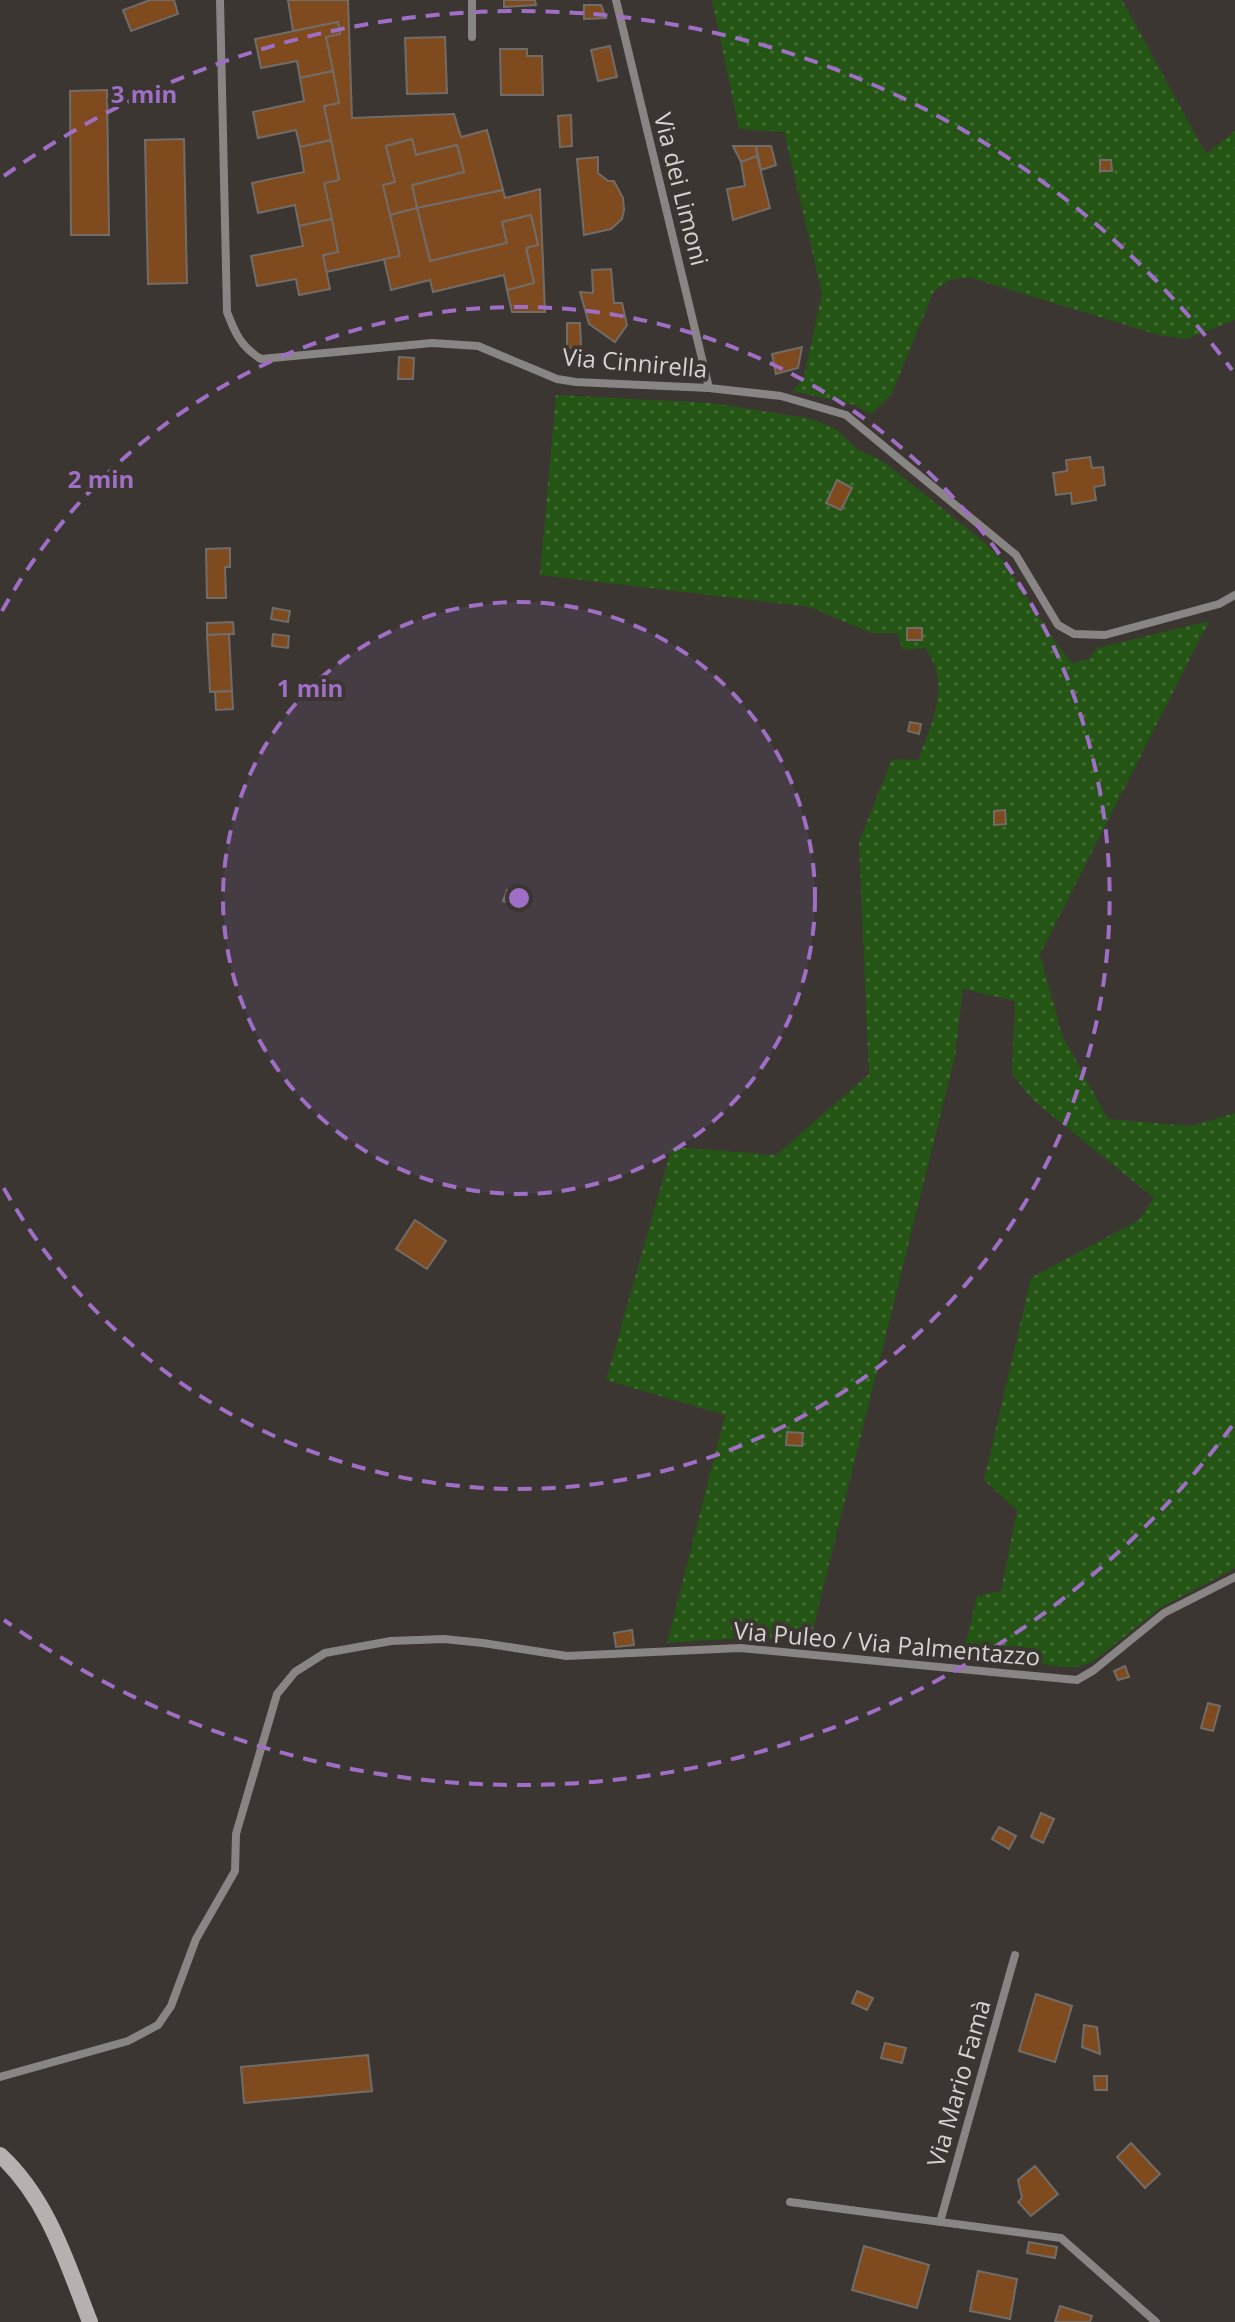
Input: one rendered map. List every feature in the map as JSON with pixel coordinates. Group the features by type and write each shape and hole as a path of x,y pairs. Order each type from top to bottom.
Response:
{"street":[{"name":"Via Cinnirella","path":"220,0 227,312 236,336 248,351 261,359 432,343 478,346 567,380 709,388 781,396 846,415 1016,555 1058,625 1074,634 1105,635 1219,604 1235,595"},
{"path":"472,0 472,37"},
{"name":"Via dei Limoni","path":"616,0 709,388"},
{"name":"Via Puleo / Via Palmentazzo","path":"0,2077 128,2041 158,2025 171,2006 196,1939 235,1871 236,1834 277,1694 295,1672 325,1653 391,1641 444,1639 567,1656 740,1648 1077,1680 1094,1670 1164,1613 1235,1577"},
{"name":"Via Mario Famà","path":"940,2222 1015,1955"},
{"path":"0,2155 19,2173 50,2222 90,2322"},
{"path":"790,2202 1061,2238 1156,2322"}],"green space":[{"path":"712,0 1122,0 1206,154 1235,131 1235,320 1186,339 1162,336 968,277 950,280 934,291 891,395 871,414 855,405 793,391 804,377 822,293 784,132 739,129"},
{"path":"556,395 713,403 812,419 837,430 857,449 884,462 984,542 1005,563 1055,642 1072,663 1089,659 1097,648 1209,621 1040,954 1062,1035 1108,1119 1191,1126 1235,1113 1235,1568 1162,1607 1091,1663 1063,1667 963,1653 977,1596 1001,1591 1017,1510 984,1480 1031,1278 1139,1220 1154,1198 1033,1100 1012,1074 1015,1001 963,989 955,1056 810,1641 742,1638 667,1643 725,1415 606,1380 672,1147 776,1155 869,1074 859,842 892,759 918,760 937,704 937,675 925,648 903,650 897,633 871,633 810,607 540,575"}],"building":[{"path":"150,0 174,0 178,14 131,31 123,10"},
{"path":"288,0 348,0 352,118 454,114 461,137 487,130 503,190 417,208 412,185 464,172 457,145 416,155 412,139 386,146 395,182 383,185 400,256 326,272 323,255 338,252 324,183 339,180 324,106 339,103 326,37 340,34 338,22 293,31"},
{"path":"504,0 535,0 536,5 504,7"},
{"path":"584,5 601,5 606,18 584,19"},
{"path":"338,22 340,34 326,37 333,71 300,78 297,61 261,68 255,39"},
{"path":"445,37 447,93 407,94 405,38"},
{"path":"610,46 617,77 598,81 591,50"},
{"path":"500,49 527,49 527,56 542,56 543,95 501,95"},
{"path":"333,71 339,103 324,106 331,140 300,147 296,130 258,138 253,112 304,101 300,78"},
{"path":"107,90 109,235 71,235 70,91"},
{"path":"571,115 572,146 560,147 558,116"},
{"path":"184,139 187,283 148,284 145,140"},
{"path":"412,139 416,155 457,145 464,172 412,185 417,208 390,215 383,185 395,182 386,146"},
{"path":"331,140 339,180 324,183 332,219 299,226 295,205 258,213 252,183 304,172 300,147"},
{"path":"733,146 756,146 757,156 741,162"},
{"path":"756,146 771,146 776,165 761,170"},
{"path":"757,156 770,208 733,220 727,189 745,186 741,162"},
{"path":"598,157 598,173 608,181 614,181 623,198 624,210 622,219 611,229 584,235 577,159"},
{"path":"1100,160 1111,160 1112,171 1100,171"},
{"path":"540,189 545,312 512,312 507,290 534,283 526,248 538,245 531,215 502,222 507,243 430,261 417,208 503,190 505,198"},
{"path":"417,208 430,261 507,243 502,222 531,215 538,245 526,248 534,283 507,290 504,275 433,292 430,280 391,290 384,259 400,256 390,215"},
{"path":"332,219 338,252 323,255 330,289 299,295 296,279 257,286 251,256 303,246 299,226"},
{"path":"611,269 614,303 622,303 627,325 615,342 589,324 580,292 593,293 592,270"},
{"path":"567,323 580,323 581,347 567,348"},
{"path":"802,347 798,368 776,374 772,354"},
{"path":"399,357 414,358 413,379 398,379"},
{"path":"1090,457 1092,468 1103,467 1105,485 1094,487 1096,500 1072,504 1071,493 1056,495 1053,473 1067,471 1066,460"},
{"path":"837,480 852,488 841,510 826,503"},
{"path":"230,548 230,567 225,567 226,598 207,598 206,549"},
{"path":"273,608 290,611 288,622 271,619"},
{"path":"233,622 234,634 207,635 207,623"},
{"path":"907,628 922,628 922,640 907,640"},
{"path":"229,634 232,691 210,692 207,635"},
{"path":"273,634 289,636 288,648 272,646"},
{"path":"232,691 233,709 216,710 215,692"},
{"path":"910,722 921,724 919,734 908,731"},
{"path":"1005,810 1006,824 994,825 994,811"},
{"path":"507,890 531,897 527,908 503,901"},
{"path":"415,1220 446,1241 427,1269 396,1249"},
{"path":"787,1432 803,1433 802,1446 786,1445"},
{"path":"632,1630 634,1645 616,1647 614,1633"},
{"path":"1125,1666 1129,1677 1118,1680 1114,1671"},
{"path":"1208,1703 1220,1706 1213,1731 1201,1728"},
{"path":"1041,1813 1054,1819 1043,1843 1031,1837"},
{"path":"999,1827 1016,1836 1009,1849 992,1839"},
{"path":"857,1991 873,1998 867,2010 852,2003"},
{"path":"1036,1994 1072,2006 1055,2062 1019,2051"},
{"path":"1084,2025 1097,2027 1100,2054 1082,2047"},
{"path":"885,2043 906,2048 902,2063 881,2058"},
{"path":"368,2055 372,2091 244,2103 241,2067"},
{"path":"1094,2076 1107,2076 1107,2090 1095,2090"},
{"path":"1131,2143 1160,2174 1145,2188 1117,2157"},
{"path":"1035,2166 1058,2194 1031,2216 1018,2202 1022,2198 1018,2180"},
{"path":"1029,2242 1057,2247 1055,2258 1027,2253"},
{"path":"864,2246 929,2265 917,2308 852,2290"},
{"path":"978,2271 1017,2279 1010,2319 970,2311"},
{"path":"1060,2306 1092,2316 1090,2322 1055,2322"}]}
